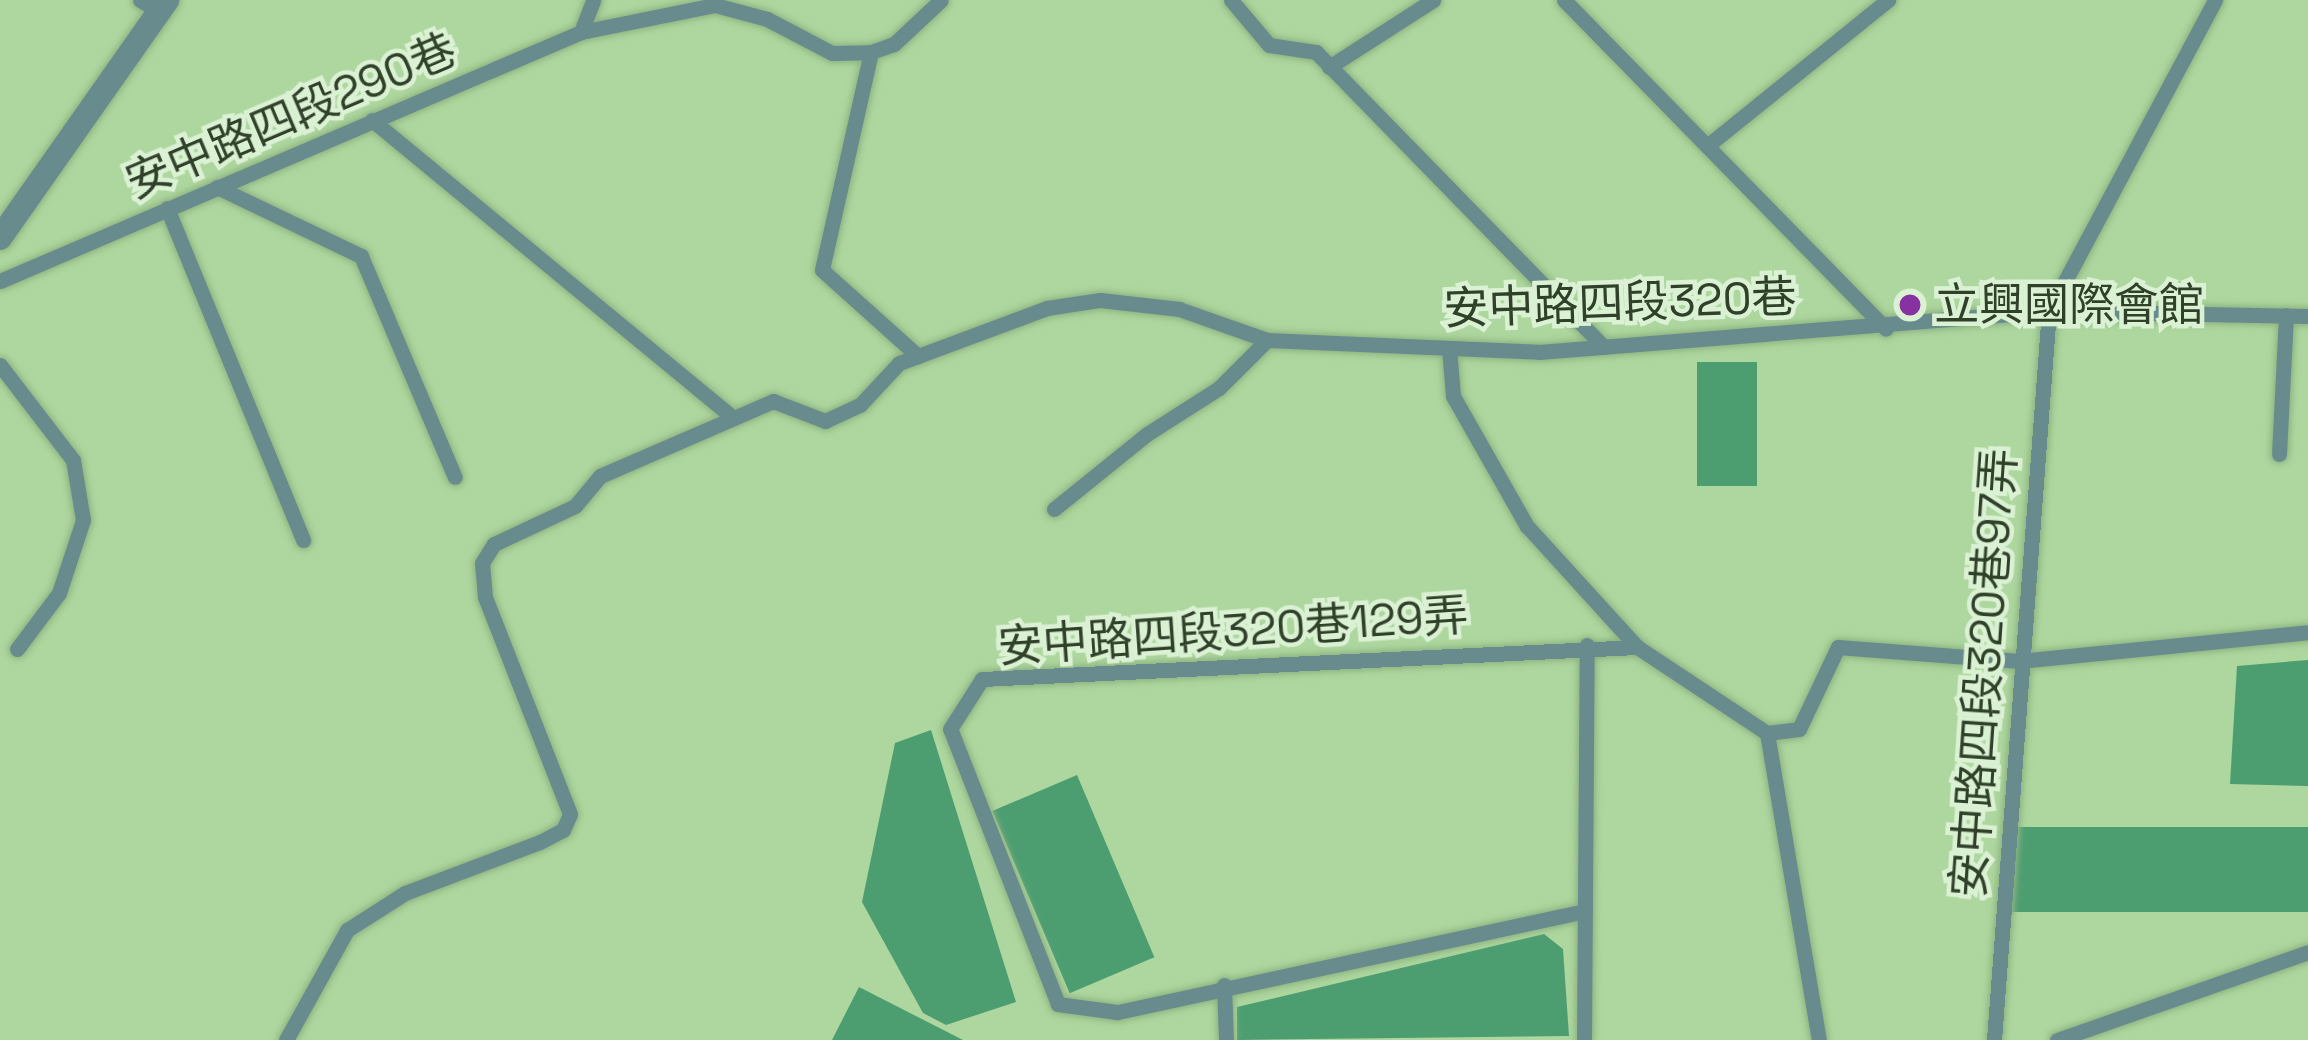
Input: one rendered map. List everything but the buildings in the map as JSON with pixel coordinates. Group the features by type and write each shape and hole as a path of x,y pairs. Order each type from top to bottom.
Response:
{"street":[{"path":"0,238 157,4"}],"lane":[{"path":"581,32 593,0"},
{"path":"918,356 822,270 871,52 894,44 940,0"},
{"path":"1231,0 1269,45 1316,52 1604,347"},
{"path":"1330,67 1433,0"},
{"path":"1564,0 1886,329"},
{"path":"1707,146 1888,0"},
{"path":"2049,311 2215,0"},
{"name":"安中路四段290巷","path":"0,281 581,32 715,5 767,19 832,53 871,52"},
{"path":"286,1040 347,930 406,893 540,842 562,830 570,814 485,597 482,563 494,544 575,506 600,476 733,418 372,120"},
{"path":"217,187 361,256 455,477"},
{"path":"167,208 303,540"},
{"name":"安中路四段320巷","path":"733,418 773,400 825,421 860,405 899,363 1047,308 1100,300 1179,309 1267,340 1449,348 1604,347 1886,329 2049,311 2308,316"},
{"name":"安中路四段320巷97弄","path":"1994,1040 2049,311"},
{"path":"2279,454 2286,315"},
{"path":"1054,509 1147,434 1219,388 1267,340"},
{"path":"1449,348 1453,396 1528,526 1637,647 1767,733 1799,729 1838,647 2019,661 2308,632"},
{"path":"0,365 73,460 83,520 59,593 17,649"},
{"path":"1584,1040 1587,645"},
{"name":"安中路四段320巷129弄","path":"1585,911 1224,985 1117,1012 1058,1004 950,729 982,679 1587,645 1637,647"},
{"path":"1767,733 1819,1040"},
{"path":"2057,1040 2308,952"},
{"path":"1224,985 1226,1040"}],"place":[{"name":"立興國際會館","path":"1910,305"}]}
